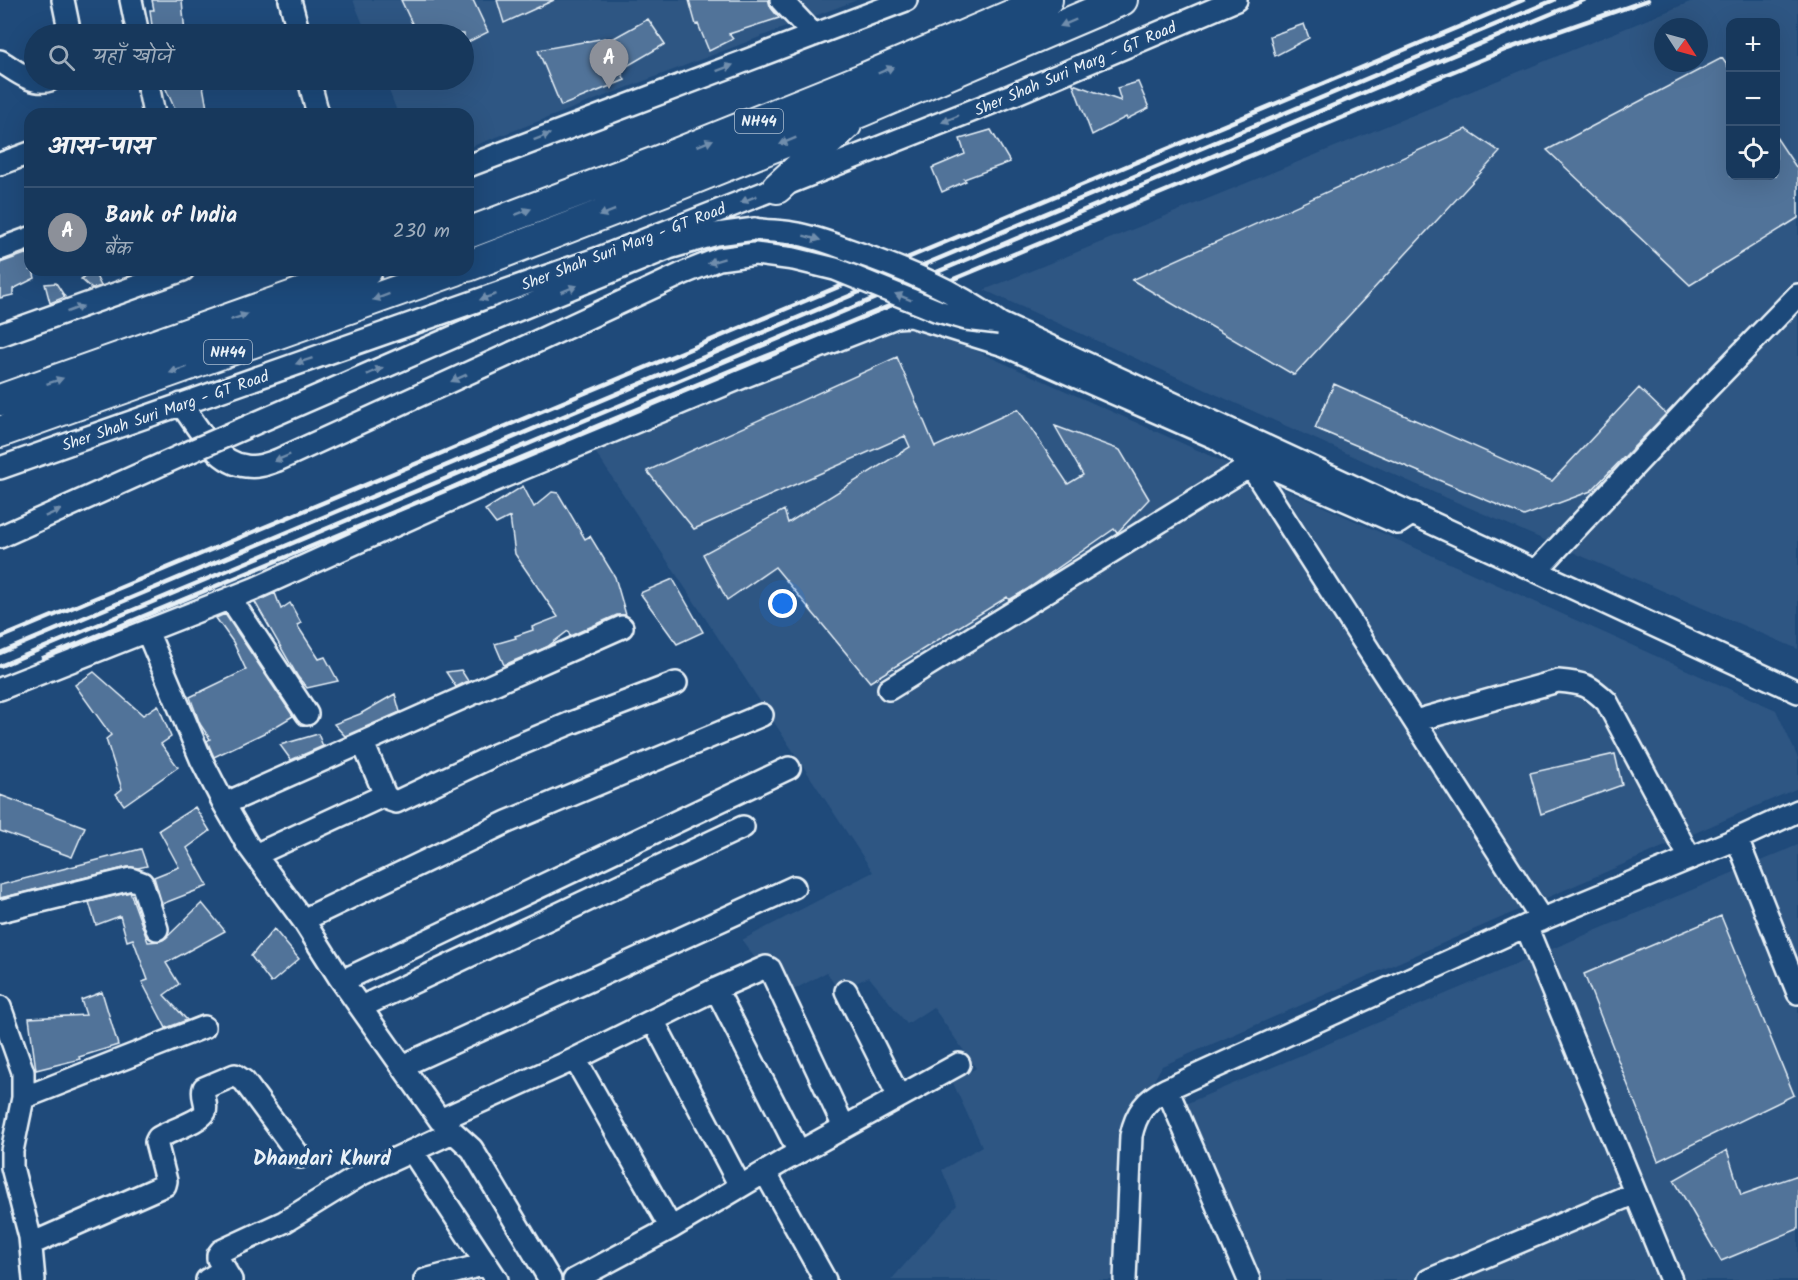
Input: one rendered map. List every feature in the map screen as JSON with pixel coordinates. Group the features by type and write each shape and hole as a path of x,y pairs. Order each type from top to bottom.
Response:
{"highway":[{"name":"NH44","path":"474,231 854,83 1047,0"},
{"name":"NH44","path":"474,264 673,188 862,111 1122,0"},
{"path":"777,188 862,111"},
{"name":"NH44","path":"0,400 351,276"},
{"name":"Sher Shah Suri Marg - GT Road","path":"0,432 439,276"}],"street":[{"path":"63,0 68,24"},
{"path":"131,0 136,24"},
{"path":"290,0 296,24"},
{"path":"781,0 814,35"},
{"path":"474,164 906,0"},
{"name":"Sher Shah Suri Marg - GT Road","path":"0,468 588,262 1012,95 1236,0"},
{"path":"0,61 24,75"},
{"path":"147,90 148,108"},
{"path":"312,90 316,108"},
{"path":"0,164 24,155"},
{"path":"0,537 476,327 669,248 717,234 755,229 793,233 827,242 873,258 952,292 971,302 999,323 1798,692"},
{"path":"0,249 24,240"},
{"path":"181,404 210,444 222,455 232,462 245,466 260,466 512,354 684,273 718,259 755,254 794,259 835,269 938,311 966,319 999,323"},
{"path":"0,335 166,276"},
{"path":"1537,570 1798,295"},
{"path":"0,690 230,598 486,484 896,317 911,316 923,319 1004,345 1208,434 1244,459 1398,523 1413,513"},
{"path":"889,689 1244,459"},
{"path":"1244,459 1415,721 1534,923 1635,1193 1671,1280"},
{"path":"230,598 308,714"},
{"path":"224,804 622,627"},
{"path":"147,631 201,759 224,804 255,855 446,1126 472,1149 550,1280"},
{"path":"1415,721 1558,681 1576,682 1593,689 1607,702 1690,858"},
{"path":"363,743 385,795 396,802 495,755 676,683"},
{"path":"303,920 507,822 762,715"},
{"path":"342,981 789,768"},
{"path":"255,855 385,795"},
{"path":"1125,1280 1131,1136 1134,1122 1146,1102 1155,1095 1534,923 1737,839 1798,811"},
{"path":"361,1008 743,827"},
{"path":"1737,839 1798,993"},
{"path":"0,911 131,879 138,880 142,884 157,929"},
{"path":"402,1066 795,888"},
{"path":"221,1276 218,1255 221,1251 284,1222 362,1174 412,1151 446,1126 653,1020 764,968 770,969 844,1127"},
{"path":"716,989 799,1152"},
{"path":"846,991 899,1097"},
{"path":"0,1007 23,1072 23,1098 12,1151 12,1167 20,1191 31,1244 34,1280"},
{"path":"653,1020 740,1186"},
{"path":"23,1098 204,1027"},
{"path":"575,1059 671,1228"},
{"path":"574,1280 671,1228 799,1152 959,1064"},
{"path":"31,1244 165,1185 156,1142 158,1138 201,1116 206,1108 202,1091 204,1088 229,1076 235,1075 244,1081 300,1157"},
{"path":"1167,1089 1249,1280"},
{"path":"412,1151 491,1272 425,1280"},
{"path":"765,1172 825,1280"},
{"path":"1429,1280 1635,1193"}],"shaded area":[{"path":"353,0 857,0 474,146 474,108 396,108 389,90 474,90 474,24 363,24"},
{"path":"1695,0 1798,0 1798,649 1433,492 984,290"},
{"path":"901,317 1776,710 1798,758 1798,788 1162,1066 1123,1136 1116,1280 891,1280 957,1205 942,1170 982,1146 953,1083 976,1068 933,1007 907,1024 869,977 838,991 827,972 793,990 778,969 767,975 742,940 873,872 590,444"},
{"path":"1798,845 1798,1280 1257,1280 1183,1105"}],"building":[{"path":"152,0 182,0 184,24 152,24 150,10 154,10"},
{"path":"401,0 473,0 488,32 474,39 474,24 412,24"},
{"path":"497,0 554,0 504,23"},
{"path":"689,0 769,0 771,8 779,18 729,34 733,39 709,51 698,24 696,25"},
{"path":"648,19 665,44 620,70 625,80 561,106 538,50 605,38 607,42"},
{"path":"1304,24 1309,38 1275,56 1270,36"},
{"path":"1722,58 1726,64 1726,180 1780,180 1780,143 1798,170 1798,218 1690,285 1547,150 1695,72 1708,72 1708,65"},
{"path":"1138,82 1149,108 1092,135 1073,84 1121,101 1117,88"},
{"path":"166,90 204,90 207,108 174,108"},
{"path":"1466,129 1500,152 1294,375 1132,280"},
{"path":"991,130 1010,162 964,179 966,181 942,192 932,168 965,154 960,139"},
{"path":"24,254 24,276 34,276 35,278 13,289 13,295 0,298 0,263"},
{"path":"85,276 96,276 101,286 92,289 81,279"},
{"path":"56,283 65,297 50,303 45,284"},
{"path":"897,357 935,447 1018,409 1068,484 1083,475 1055,426 1120,450 1149,499 1117,533 1114,529 1026,590 1009,600 1007,597 870,682 775,567 727,600 703,554 784,510 788,523 910,447 905,436 694,529 647,471"},
{"path":"1334,384 1552,481 1639,388 1666,414 1591,491 1524,516 1315,428"},
{"path":"523,486 534,507 552,492 558,493 585,539 590,536 615,577 626,615 617,615 570,636 568,631 547,647 504,665 495,644 516,638 515,636 533,630 532,627 558,617 515,554 510,517 496,524 485,510"},
{"path":"673,579 703,632 677,644 640,593"},
{"path":"275,593 281,609 290,603 301,623 297,625 319,659 325,657 338,681 307,688 298,677 255,602"},
{"path":"225,614 293,716 214,757 207,741 210,739 200,724 190,697 246,670 233,642 216,618"},
{"path":"461,670 468,681 456,687 446,672"},
{"path":"94,672 143,715 158,705 171,737 161,744 178,767 124,805 116,794 122,789 106,739 111,735 75,685"},
{"path":"395,694 400,712 345,736 334,724 360,714"},
{"path":"318,734 323,746 291,760 280,745"},
{"path":"1615,754 1622,785 1541,814 1530,773"},
{"path":"0,795 85,827 72,857 0,831"},
{"path":"195,807 210,831 187,848 208,886 162,904 154,877 179,867 159,830"},
{"path":"141,849 147,866 128,867 0,898 0,885"},
{"path":"130,892 148,942 166,938 202,903 225,931 166,963 179,984 164,995 187,1020 166,1028 142,982 148,980 133,939 127,941 120,916 96,925 89,902"},
{"path":"1721,916 1794,1095 1658,1161 1584,974"},
{"path":"274,929 299,959 271,983 251,956"},
{"path":"102,992 118,1045 79,1057 80,1059 36,1070 29,1018 86,1015 81,1000"},
{"path":"1727,1150 1741,1195 1798,1175 1798,1229 1721,1261 1674,1180"}],"railway":[{"path":"0,638 1523,0"},
{"path":"0,653 1554,0"},
{"path":"0,666 1584,0"},
{"path":"43,658 1507,49 1648,0"}],"place":[{"name":"Bank of India","path":"609,89"}],"district":[{"name":"Dhandari Khurd","path":"322,1158"}]}
